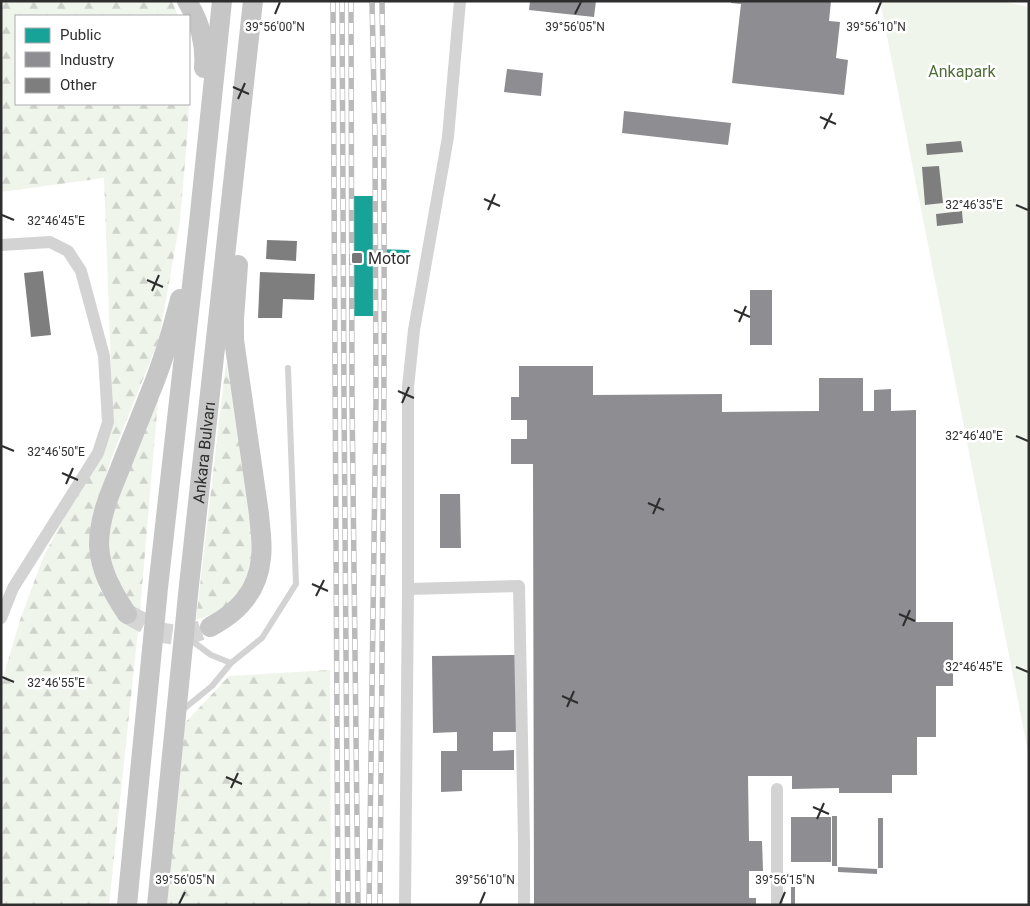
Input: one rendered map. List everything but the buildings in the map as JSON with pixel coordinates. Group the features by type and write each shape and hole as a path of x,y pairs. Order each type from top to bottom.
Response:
{"main road":[{"path":"128,614 106,578 100,544 101,520 128,447 165,357 199,223 192,182 202,99 204,44 199,27 187,1"},
{"name":"Ankara Bulvarı","path":"127,905 158,588 222,1"},
{"name":"Ankara Bulvarı","path":"157,905 184,635 253,1"},
{"path":"210,627 233,614 249,595 259,571 262,557 259,514 234,340 234,319 249,148 245,78"}],"street":[{"path":"405,905 408,388 414,330 448,137 460,1"},
{"path":"1,244 50,242 68,251 82,271 104,356 108,422 98,452 13,588 1,618"},
{"path":"408,588 519,586 524,905"},
{"path":"777,905 778,789"}],"lane":[{"path":"176,716 212,686 231,663 262,638 296,584 288,368"},
{"path":"184,635 210,656 231,663"}],"green space":[{"path":"1,1 172,1 178,15 15,15 15,105 189,105 180,221 159,339 111,459 93,522 94,556 99,588 122,623 107,541 112,513 159,389 140,611 109,905 1,905 1,688 3,678 20,620 43,558 113,425 104,178 1,192"},
{"name":"Ankapark","path":"880,1 1001,1 1029,7 1029,757"},
{"path":"226,362 246,468 256,545 248,579 229,608 196,620"},
{"path":"330,670 331,905 167,905 183,725 229,676"}],"tunnel":[{"path":"127,614 163,633 185,636 210,627"}],"railway":[{"path":"333,1 338,905"},
{"path":"342,1 348,905"},
{"path":"351,1 352,399 358,905"},
{"path":"369,905 376,399 375,138 372,1"},
{"path":"380,905 384,340 382,1"}],"place":[{"name":"Motor","path":"357,258"}]}
